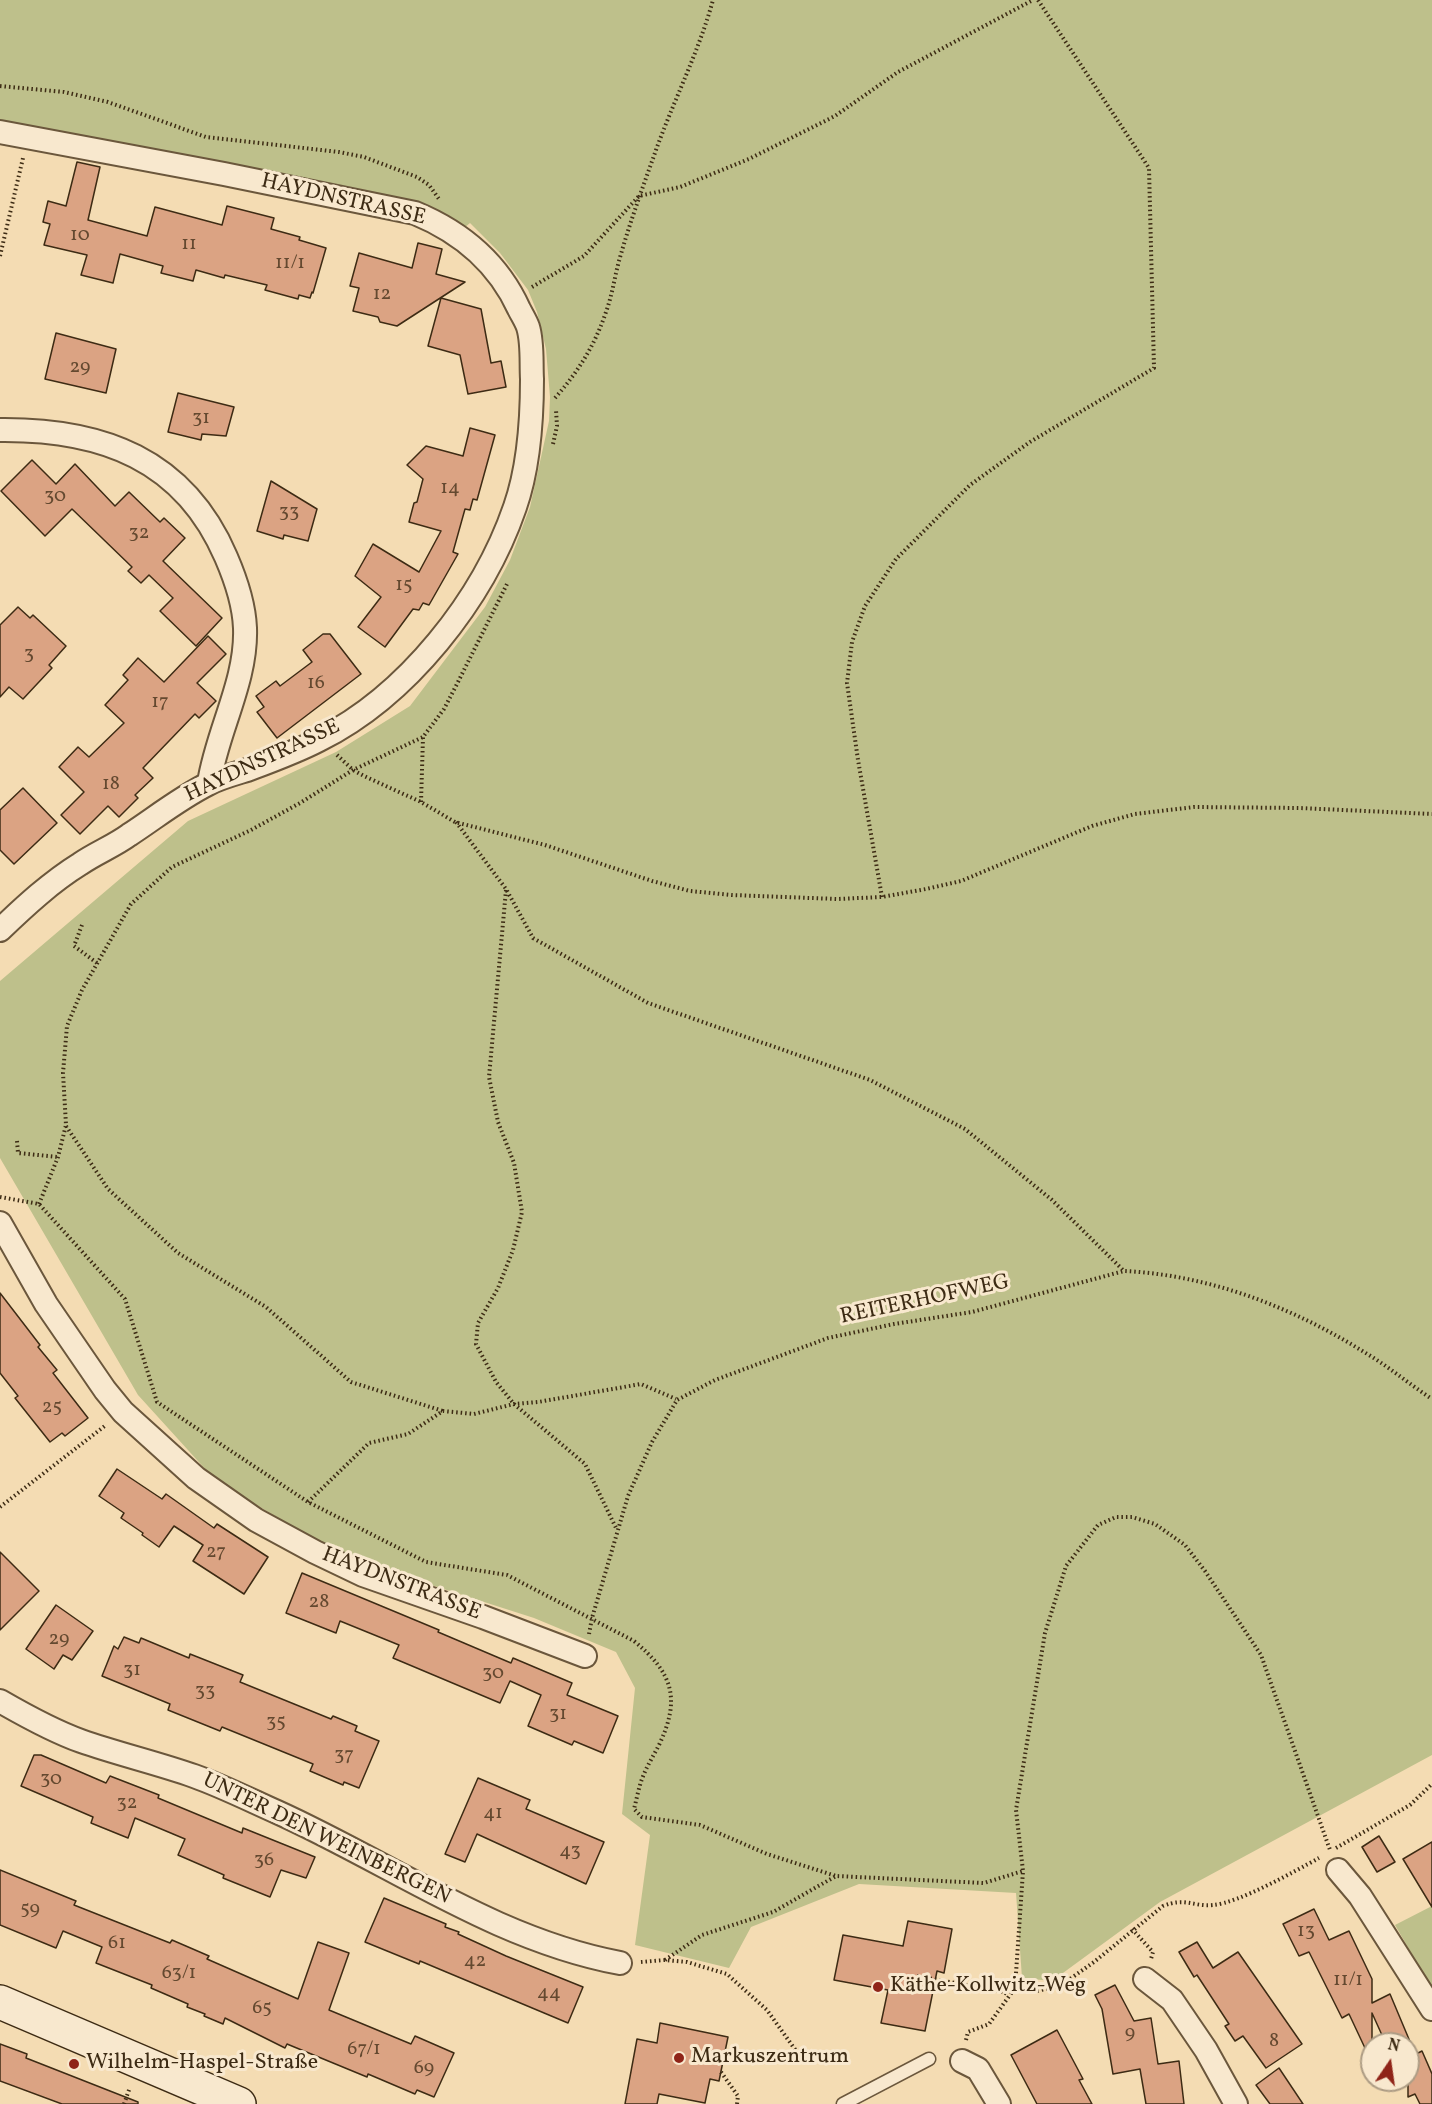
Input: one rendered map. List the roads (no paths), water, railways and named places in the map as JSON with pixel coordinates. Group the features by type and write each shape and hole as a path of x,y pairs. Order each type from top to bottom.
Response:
{"street":[{"name":"HAYDNSTRASSE","path":"0,132 415,213 451,231 481,253 499,274 512,294 528,327 531,354 531,414 526,460 516,506 495,556 429,654 399,686 360,715 320,740 272,761 209,783 161,812 127,837 79,864 36,896 0,930"},
{"path":"0,430 67,435 109,445 151,464 190,496 218,539 236,579 245,628 243,654 209,783"},
{"name":"HAYDNSTRASSE","path":"0,1223 46,1304 105,1390 123,1412 196,1478 256,1520 363,1575 585,1656"},
{"name":"UNTER DEN WEINBERGEN","path":"0,1701 28,1718 79,1740 195,1776 279,1813 498,1924 556,1948 620,1963"},
{"path":"1330,1859 1360,1896 1432,2009"},
{"path":"1145,1979 1172,2000 1206,2050 1236,2104"},
{"path":"0,2002 239,2104"},
{"path":"962,2061 978,2069 999,2104"}],"lane":[{"path":"843,2104 929,2059"}],"place":[{"name":"Käthe-Kollwitz-Weg","path":"878,1987"},
{"name":"Markuszentrum","path":"679,2058"},
{"name":"Wilhelm-Haspel-Straße","path":"74,2064"}]}
